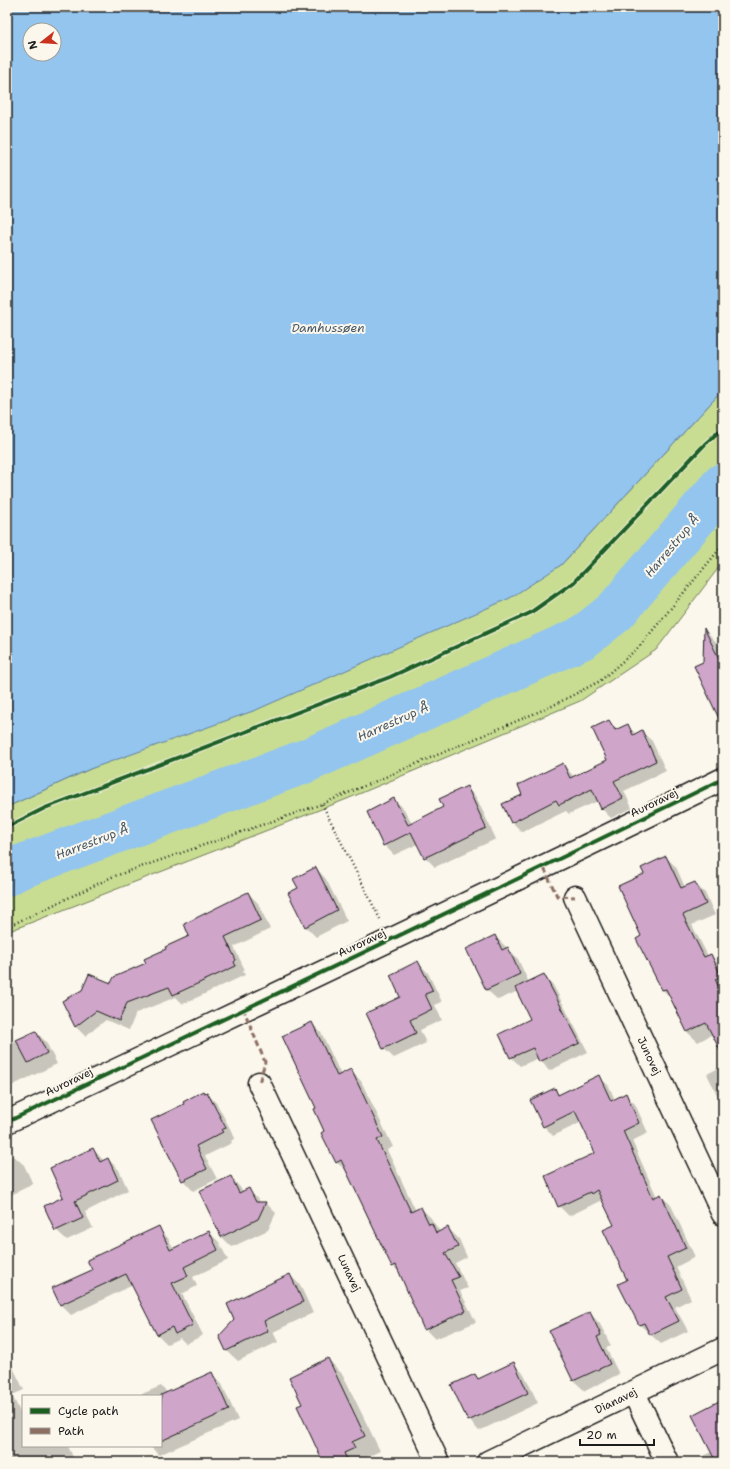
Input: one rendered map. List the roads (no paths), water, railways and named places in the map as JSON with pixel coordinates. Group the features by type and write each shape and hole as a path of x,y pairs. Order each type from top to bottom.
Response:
{"street":[{"name":"Auroravej","path":"7,1122 544,868 723,779"},
{"name":"Junovej","path":"575,897 723,1214"},
{"name":"Lunavej","path":"259,1083 438,1462"},
{"name":"Dianavej","path":"488,1462 723,1349"},
{"path":"634,1392 667,1462"}],"water":[{"name":"Damhussøen","path":"7,7 723,7 723,390 561,565 510,598 256,710 90,769 7,807"}],"waterway":[{"name":"Harrestrup Å","path":"7,874 20,867 306,761 582,638 615,612 723,485"}]}
